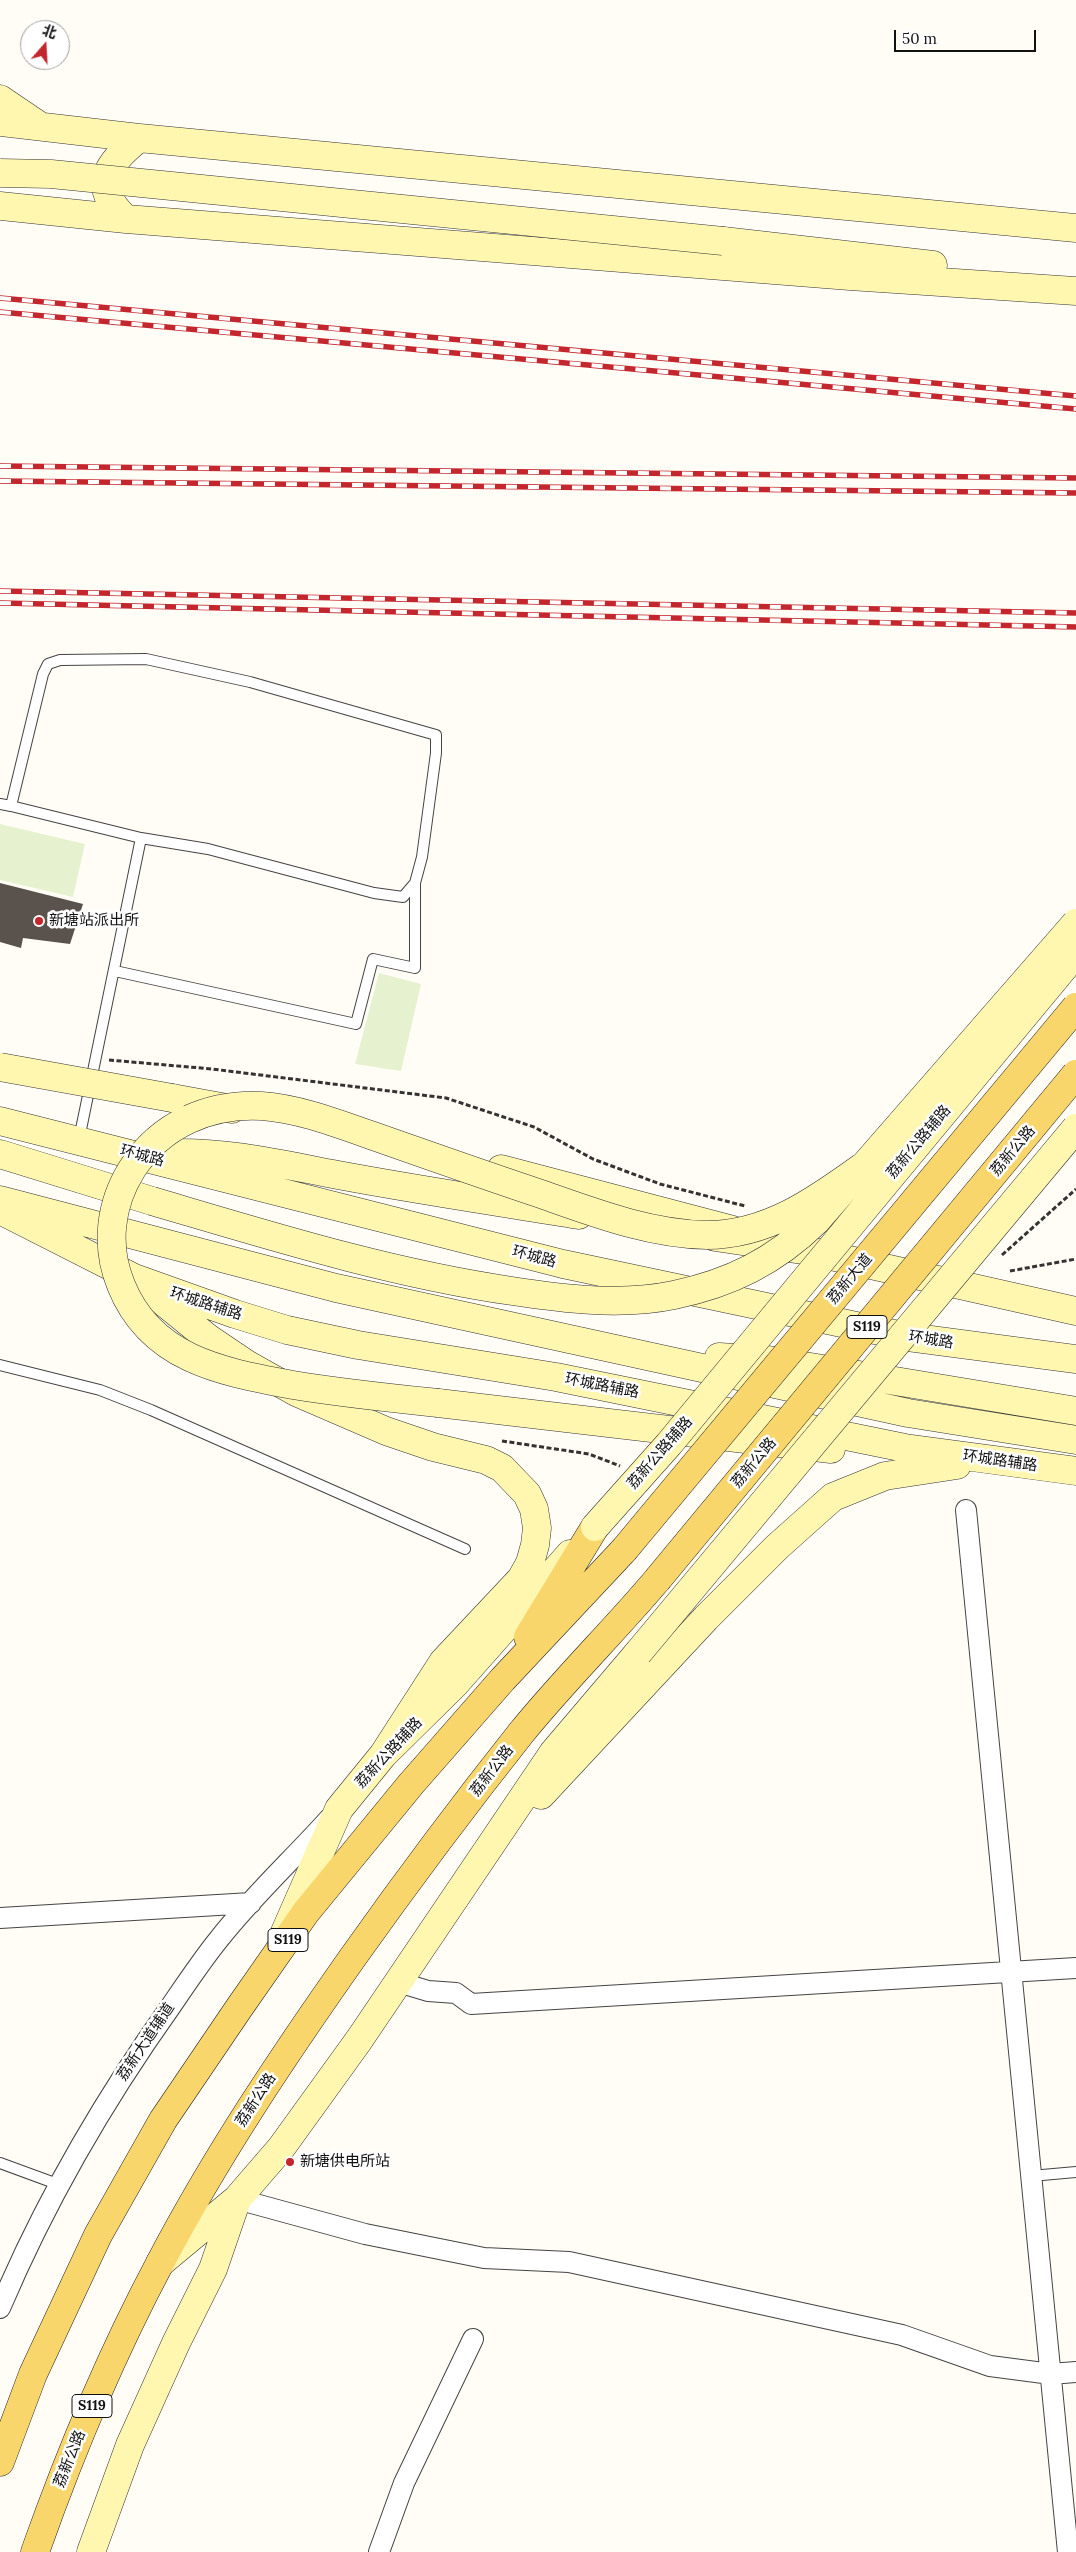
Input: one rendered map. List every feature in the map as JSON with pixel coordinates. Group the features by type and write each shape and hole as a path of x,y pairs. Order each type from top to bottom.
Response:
{"main road":[{"path":"0,99 42,127"},
{"path":"0,122 139,138 1076,228"},
{"path":"126,219 114,208 107,196 106,181 114,161 139,138"},
{"path":"0,174 51,174 723,240 925,264 1076,287"},
{"path":"0,206 126,219 850,276 1076,291"},
{"path":"0,1154 333,1254 422,1276 530,1294 569,1298 642,1299 703,1288 755,1267 779,1253 816,1221 1076,922"},
{"name":"荔新公路辅路","path":"271,1965 339,1809 383,1755 455,1684 669,1444 1076,953"},
{"name":"荔新大道","path":"503,1679 624,1550 1076,1007"},
{"path":"0,1067 172,1098 423,1150 573,1187 809,1251 1076,1311"},
{"name":"荔新公路","path":"35,2552 88,2416 159,2264 212,2170 277,2068 404,1886 524,1730 657,1580 1076,1074"},
{"path":"0,1103 79,1139"},
{"path":"862,1167 817,1199 789,1215 765,1225 740,1232 708,1235 674,1232 609,1218 345,1126 289,1110 235,1106 193,1116 176,1125 154,1142 138,1160 118,1196 113,1215 113,1256 119,1281 127,1299 139,1318 153,1333 193,1360 224,1372 316,1389 438,1404 968,1463 1023,1465"},
{"name":"环城路","path":"0,1121 79,1139 563,1264 908,1337 1076,1359"},
{"path":"159,2264 237,2198 281,2148 398,1982 554,1753 1076,1128"},
{"path":"1046,1164 1076,1141"},
{"path":"132,1154 197,1153 261,1158 338,1175 652,1228 809,1251"},
{"path":"0,1200 336,1288 908,1412 1076,1440"},
{"path":"0,1210 134,1278 208,1338 248,1365 298,1393 386,1431 433,1447 486,1460 502,1468 527,1494 534,1509 537,1528 530,1563 521,1579 443,1662 383,1755"},
{"name":"环城路辅路","path":"134,1278 182,1297 278,1327 358,1345 556,1377 905,1448 1076,1471"},
{"path":"622,1350 768,1360 1076,1411"},
{"path":"487,1853 706,1618 777,1547 833,1497 885,1476 968,1463"},
{"path":"503,1679 595,1526"},
{"name":"S119","path":"0,2462 33,2374 98,2235 163,2120 306,1912 503,1679"},
{"path":"91,2552 130,2446 176,2343 213,2269 237,2198"}],"street":[{"path":"966,1510 1068,2552"},
{"name":"荔新大道辅道","path":"0,2308 15,2273 60,2185 120,2081 154,2030 219,1938 339,1809"},
{"path":"0,1918 251,1903"},
{"path":"398,1982 428,1990 456,1993 471,2004 1076,1968"},
{"path":"237,2198 365,2234 484,2258 579,2264 902,2335 990,2366 1050,2374 1076,2372"},
{"path":"379,2552 404,2483 473,2339"}],"lane":[{"path":"11,806 43,674 48,664 60,660 146,659 250,682 436,734 436,753 422,857 416,883 415,968 374,959 356,1024 115,970"},
{"path":"0,804 141,838 208,849 374,893 403,897 416,883"},
{"path":"79,1139 141,838"},
{"path":"0,1365 93,1388 151,1410 465,1550"},
{"path":"0,2163 60,2185"},
{"path":"1031,2176 1076,2172"}],"path":[{"path":"96,1058 212,1069 446,1098 534,1127 593,1159 660,1184 748,1207"},
{"path":"1003,1273 1076,1259"},
{"path":"501,1441 590,1454 625,1468"}],"green space":[{"path":"0,824 85,844 73,897 0,880"},
{"path":"379,973 421,984 401,1071 355,1064"}],"building":[{"name":"新塘站派出所","path":"0,883 83,904 70,944 23,938 21,948 0,942"}],"railway":[{"path":"0,298 1076,396"},
{"path":"0,312 1076,409"},
{"path":"0,466 1076,478"},
{"path":"0,481 1076,493"},
{"path":"0,591 1076,613"},
{"path":"0,603 1076,627"}],"place":[{"name":"新塘站派出所","path":"39,921"},
{"name":"新塘供电所站","path":"290,2162"}]}
